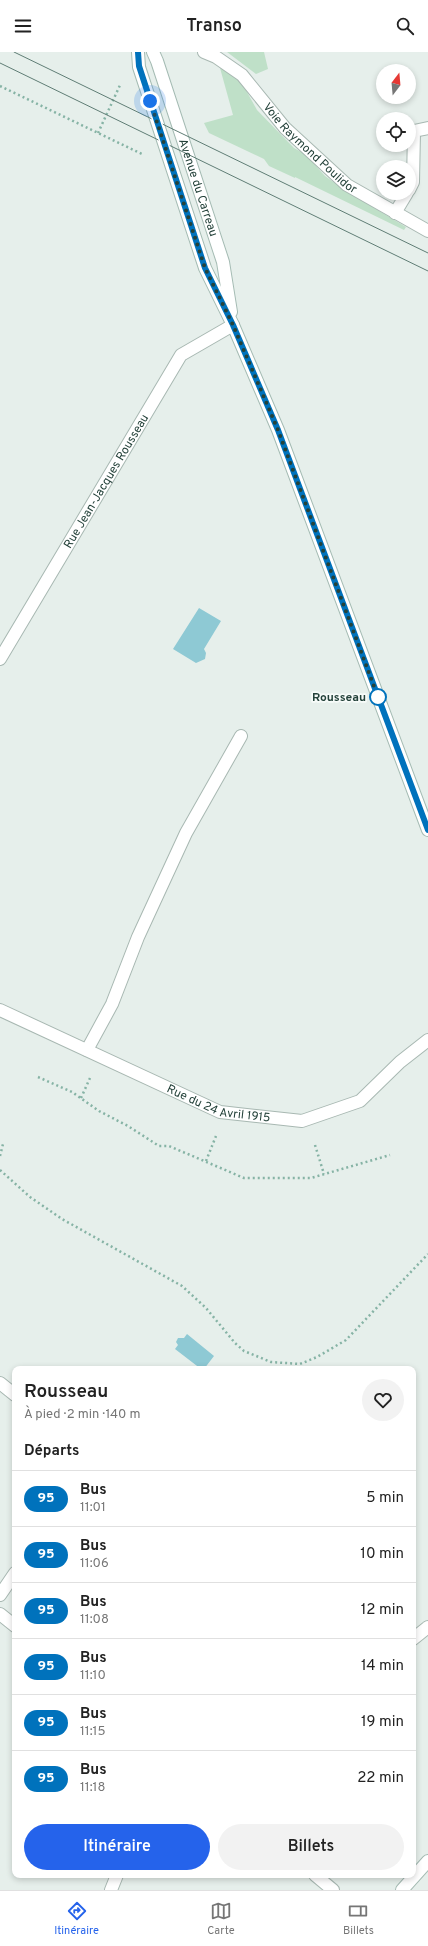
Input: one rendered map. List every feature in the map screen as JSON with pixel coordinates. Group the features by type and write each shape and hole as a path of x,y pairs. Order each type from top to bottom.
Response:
{"street":[{"name":"Avenue du Carreau","path":"138,52 139,66 205,268 233,325 278,430 428,830"},
{"name":"Avenue du Carreau","path":"153,52 223,262 233,325"},
{"name":"Voie Raymond Poulidor","path":"204,52 216,57 242,75 285,128 348,185 428,231"},
{"path":"413,160 414,131 428,128"},
{"path":"396,213 403,200"},
{"name":"Rue Jean-Jacques Rousseau","path":"0,659 181,355 233,325"},
{"path":"87,1050 112,1004 138,937 186,832 241,736"},
{"name":"Rue du 24 Avril 1915","path":"0,1010 220,1112 302,1121 360,1101 400,1062 428,1040"},
{"path":"0,1383 12,1392"},
{"path":"0,1595 12,1577"},
{"path":"0,1614 12,1624"},
{"path":"416,1637 428,1627"},
{"path":"416,1874 428,1861"},
{"path":"111,1890 116,1878"},
{"path":"319,1878 333,1890"},
{"path":"402,1890 413,1878"}],"path":[{"path":"0,86 98,133 124,76"},
{"path":"38,1077 72,1092 159,1146 169,1146 244,1178 311,1178 390,1155"},
{"path":"81,1098 90,1078"},
{"path":"206,1161 216,1136"},
{"path":"0,1156 2,1144"},
{"path":"315,1145 324,1174"},
{"path":"0,1170 30,1197 62,1219 182,1286 206,1308 244,1352 271,1362 300,1364 317,1357 340,1344 428,1254"}],"green space":[{"path":"227,52 264,52 268,69 256,74"},
{"path":"220,68 229,70 242,83 257,110 294,148 305,154 325,176 346,191 406,227 404,230 269,166 264,159 209,133 204,123 233,115"}],"water":[{"path":"199,608 221,621 204,649 206,653 205,659 196,663 173,649"},
{"path":"187,1334 214,1356 206,1366 197,1366 175,1349 178,1345 176,1342 178,1338 184,1338"}],"tram line":[{"path":"14,52 428,253"},
{"path":"0,63 428,271"}],"bus line":[{"name":"95","path":"138,52 139,66 205,268 233,325 278,430 428,830"}],"place":[{"name":"Rousseau","path":"378,697"}],"route":[{"path":"150,101 205,268 233,325 278,430 378,697"}]}
